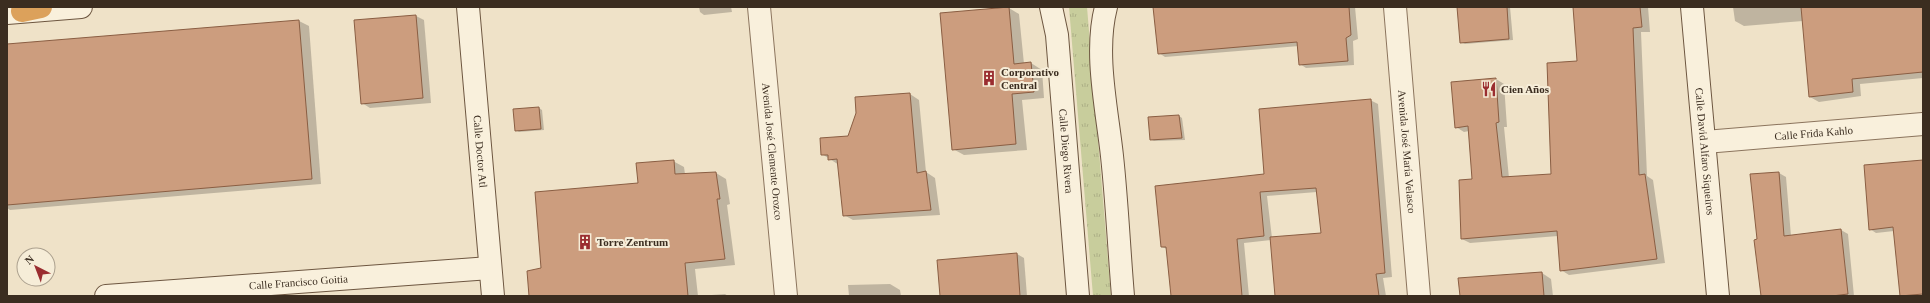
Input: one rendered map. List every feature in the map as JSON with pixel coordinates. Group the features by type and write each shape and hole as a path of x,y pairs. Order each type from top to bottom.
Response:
{"street":[{"path":"24,10 81,7"},
{"name":"Calle Doctor Atl","path":"468,7 493,296"},
{"name":"Avenida José Clemente Orozco","path":"759,7 786,296"},
{"name":"Calle Diego Rivera","path":"1051,7 1057,35 1078,296"},
{"path":"1106,7 1102,34 1102,59 1112,158 1123,296"},
{"name":"Avenida José María Velasco","path":"1395,7 1419,296"},
{"name":"Calle David Alfaro Siqueiros","path":"1692,7 1718,296"},
{"name":"Calle Frida Kahlo","path":"1705,142 1923,124"},
{"name":"Calle Francisco Goitia","path":"106,296 490,268"}],"green space":[{"path":"1069,7 1087,7 1111,296 1093,296"}],"building":[{"name":"Corporativo Central","path":"1009,7 1014,64 1031,62 1034,92 1012,94 1016,144 952,150 940,13"},
{"path":"1153,7 1349,7 1351,35 1346,38 1348,61 1299,65 1297,42 1158,54"},
{"path":"1457,7 1507,7 1509,39 1460,43"},
{"path":"1573,7 1640,7 1642,27 1633,28 1639,175 1645,174 1657,259 1560,271 1557,231 1461,239 1459,180 1472,179 1468,126 1455,128 1451,82 1496,78 1499,122 1496,123 1502,177 1551,174 1547,63 1577,61"},
{"path":"1801,7 1923,7 1923,72 1852,79 1853,92 1809,97"},
{"path":"416,15 423,98 361,104 354,20"},
{"path":"299,20 312,179 7,205 7,44"},
{"path":"910,93 917,173 926,171 931,210 843,216 837,159 828,160 828,155 821,155 820,138 848,136 856,113 855,97"},
{"path":"1371,99 1385,273 1376,274 1379,296 1275,296 1270,237 1321,233 1316,188 1260,192 1264,236 1237,239 1242,296 1171,296 1166,247 1161,247 1155,186 1264,174 1259,109"},
{"path":"539,107 541,129 515,131 513,109"},
{"path":"1179,115 1182,138 1150,140 1148,117"},
{"path":"674,160 675,174 716,172 720,199 717,199 725,259 685,263 688,296 529,296 527,271 541,268 535,192 638,183 636,163"},
{"path":"1923,160 1923,294 1900,296 1893,227 1869,230 1864,165"},
{"path":"1779,172 1784,236 1841,229 1848,294 1832,296 1761,296 1754,240 1757,239 1750,174"},
{"path":"1017,253 1020,296 940,296 937,260"},
{"path":"1542,272 1544,296 1460,296 1458,278"}],"place":[{"name":"Corporativo Central","path":"989,78"},
{"name":"Cien Años","path":"1489,89"},
{"name":"Torre Zentrum","path":"585,242"}]}
